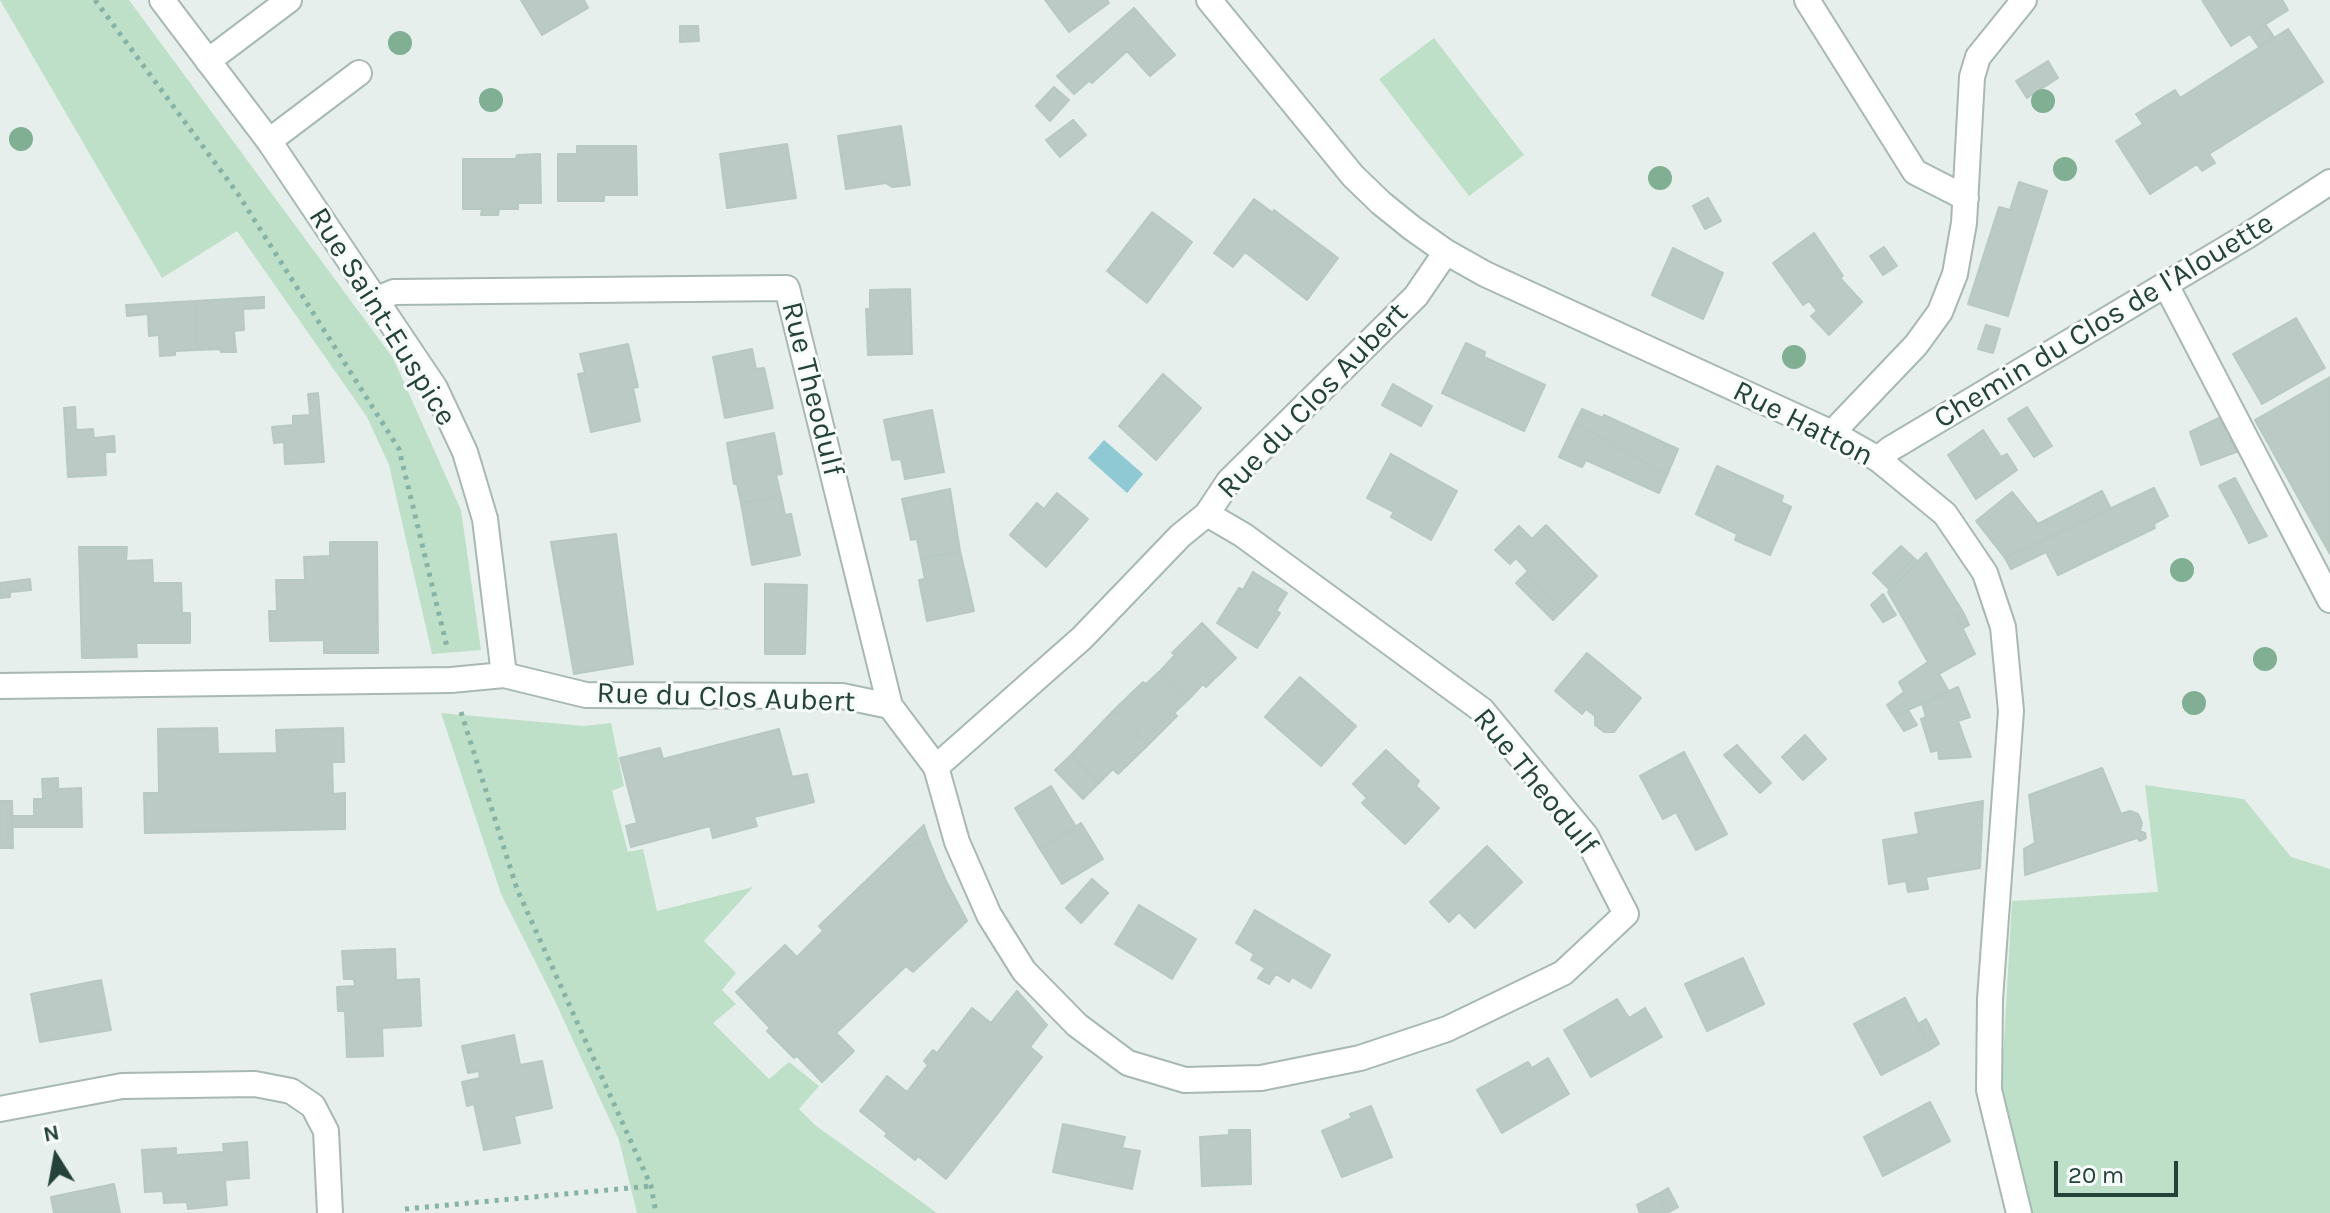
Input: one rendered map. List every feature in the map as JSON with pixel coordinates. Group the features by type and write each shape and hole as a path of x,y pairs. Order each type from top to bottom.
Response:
{"street":[{"name":"Rue Saint-Euspice","path":"162,0 269,141 435,388 465,452 485,519 504,675"},
{"path":"208,61 289,0"},
{"name":"Rue Hatton","path":"1209,0 1353,176 1381,203 1446,252 1485,274 1832,433 1878,459 1945,514 1985,573 2003,627 2011,711 1990,999 1989,1090 2019,1213"},
{"path":"1807,0 1915,172 1966,198"},
{"path":"1832,433 1916,345 1940,312 1955,274 1964,223 1972,77 1978,57 2024,0"},
{"path":"269,141 359,73"},
{"name":"Chemin du Clos de l'Alouette","path":"1878,459 2330,182"},
{"name":"Rue du Clos Aubert","path":"0,686 451,680 504,675 586,695 842,696 890,706 938,775 1082,638 1180,536 1207,514 1229,481 1416,296 1446,252"},
{"path":"2166,285 2330,600"},
{"name":"Rue Theodulf","path":"375,300 394,292 787,288 890,706"},
{"name":"Rue Theodulf","path":"938,775 957,842 989,915 1024,971 1077,1025 1128,1063 1185,1080 1261,1078 1360,1058 1447,1029 1563,973 1626,914 1586,836 1482,710 1243,535 1207,514"},
{"path":"0,1109 122,1086 255,1084 291,1091 313,1106 326,1131 330,1213"}],"path":[{"path":"95,0 238,194 399,449 446,637 451,680 517,889 651,1186 656,1213"},
{"path":"405,1209 651,1186"}],"green space":[{"path":"0,0 129,0 393,358 461,510 481,650 432,654 389,465 367,417 237,231 162,278"},
{"path":"1434,38 1524,155 1469,196 1379,79"},
{"path":"441,713 584,726 611,723 624,786 612,791 628,852 643,849 657,911 753,887 704,941 736,973 722,990 736,1004 713,1023 769,1079 789,1062 819,1086 799,1109 815,1125 937,1213 637,1213 619,1140 555,1001 501,894"},
{"path":"2145,785 2244,799 2291,857 2330,869 2330,1213 2023,1213 1998,1147 2012,901 2158,892"}],"water":[{"path":"1104,440 1143,474 1127,493 1088,458"}],"building":[{"path":"521,0 584,0 588,8 542,35"},
{"path":"1045,0 1107,0 1109,3 1069,32"},
{"path":"2202,0 2282,0 2288,10 2231,46"},
{"path":"1134,8 1175,55 1150,76 1127,51 1092,83 1089,81 1074,94 1057,76"},
{"path":"2265,24 2274,37 2259,47 2250,34"},
{"path":"680,26 698,26 699,41 680,42"},
{"path":"2288,29 2323,82 2209,154 2215,163 2202,171 2197,164 2150,194 2116,141 2143,124 2136,114 2175,90 2180,98"},
{"path":"2048,61 2058,78 2027,98 2016,81"},
{"path":"1054,87 1069,100 1050,121 1036,106"},
{"path":"1073,120 1086,135 1060,157 1046,140"},
{"path":"901,126 910,185 892,187 886,183 846,189 838,136"},
{"path":"787,144 796,198 727,208 720,154"},
{"path":"577,146 636,146 637,195 604,195 604,201 558,201 558,154 577,154"},
{"path":"540,154 541,203 518,203 518,209 463,209 463,159 516,159 517,155"},
{"path":"2019,182 2047,191 2008,316 1968,304 1999,207 2010,210"},
{"path":"1708,198 1721,221 1705,229 1693,206"},
{"path":"1254,199 1273,213 1274,210 1338,258 1307,300 1245,252 1233,267 1214,253"},
{"path":"482,209 499,209 498,215 481,215"},
{"path":"1152,212 1192,242 1147,303 1107,271"},
{"path":"1814,233 1843,276 1840,278 1862,302 1829,335 1811,316 1817,311 1809,301 1803,305 1773,263"},
{"path":"1884,247 1897,266 1883,275 1870,256"},
{"path":"1673,248 1723,273 1703,319 1652,295"},
{"path":"910,289 912,354 868,355 866,309 870,309 870,290"},
{"path":"264,297 264,308 243,309 244,330 234,331 236,352 197,350 195,301"},
{"path":"195,301 197,350 175,351 175,355 160,356 159,335 149,336 148,314 127,316 126,305"},
{"path":"2296,318 2325,368 2262,404 2233,354"},
{"path":"1986,325 2000,329 1993,353 1978,349"},
{"path":"1466,343 1485,352 1484,357 1545,385 1524,431 1442,393"},
{"path":"628,344 638,387 633,388 640,421 591,432 578,374 585,373 580,354"},
{"path":"752,349 756,369 764,368 773,408 725,418 713,357"},
{"path":"1163,374 1201,408 1156,460 1119,426"},
{"path":"2330,377 2330,554 2255,420"},
{"path":"1393,384 1432,406 1421,426 1382,405"},
{"path":"318,393 324,462 285,464 284,442 274,443 272,427 293,425 293,416 310,415 308,394"},
{"path":"75,407 76,430 93,429 94,438 114,436 115,452 105,452 106,475 68,477 64,408"},
{"path":"2027,407 2052,446 2034,457 2008,419"},
{"path":"1582,409 1603,418 1604,415 1678,449 1667,475 1575,423"},
{"path":"932,410 944,472 905,479 901,459 892,460 884,420"},
{"path":"2221,417 2239,451 2201,465 2190,432"},
{"path":"1575,423 1667,475 1659,493 1586,460 1582,467 1559,457"},
{"path":"1983,430 2001,457 2007,454 2017,470 1976,499 1948,455"},
{"path":"774,433 782,474 776,475 781,496 741,503 737,484 734,484 727,443"},
{"path":"1391,454 1457,491 1431,540 1391,517 1394,512 1367,498"},
{"path":"1717,466 1783,496 1781,502 1791,507 1770,555 1735,540 1737,534 1696,514"},
{"path":"2235,478 2251,508 2236,517 2219,486"},
{"path":"2154,488 2168,516 2154,524 2155,528 2058,575 2046,552 2011,569 2005,558"},
{"path":"950,489 960,551 921,559 917,539 911,540 902,499"},
{"path":"2102,491 2111,509 2005,558 1976,521 2012,492 2038,524"},
{"path":"1057,493 1088,519 1046,567 1010,535 1037,503 1044,509"},
{"path":"781,496 785,515 791,514 800,555 752,565 741,503"},
{"path":"2251,508 2267,536 2249,543 2236,517"},
{"path":"1546,525 1597,576 1562,611 1525,574 1528,571 1516,558 1510,564 1495,550 1519,526 1532,539"},
{"path":"616,534 633,664 574,674 551,542"},
{"path":"330,542 377,542 378,653 324,653 324,640 270,641 269,611 277,611 276,580 305,580 304,557 330,556"},
{"path":"1901,546 1914,558 1887,587 1873,573"},
{"path":"79,547 127,547 126,561 152,560 153,583 181,583 182,613 190,613 190,643 136,643 137,657 82,658"},
{"path":"960,551 974,611 927,621 919,580 925,579 921,559"},
{"path":"1926,553 1963,612 1956,615 1975,654 1939,674 1949,692 1894,716 1887,705 1904,692 1899,682 1928,662 1888,592"},
{"path":"1914,558 1918,562 1890,591 1887,587"},
{"path":"1253,572 1287,593 1276,611 1280,613 1257,648 1217,623"},
{"path":"1525,574 1562,611 1553,620 1516,583"},
{"path":"30,579 31,590 10,592 10,597 0,598 0,583"},
{"path":"765,584 807,585 805,654 765,654"},
{"path":"1883,594 1896,615 1883,622 1871,605"},
{"path":"1963,612 1969,625 1963,628 1956,615"},
{"path":"1202,623 1236,658 1189,699 1161,670 1175,655 1172,653"},
{"path":"1587,653 1641,698 1614,732 1604,732 1595,725 1595,716 1586,709 1582,714 1555,691"},
{"path":"1161,670 1189,699 1148,745 1114,710 1143,682 1146,684"},
{"path":"1300,677 1356,726 1321,766 1265,717"},
{"path":"1958,687 1970,717 1958,721 1971,757 1939,759 1938,750 1931,752 1921,719 1926,717 1922,703"},
{"path":"1114,710 1148,745 1118,774 1113,769 1099,783 1071,755"},
{"path":"1908,710 1917,725 1904,731 1894,716"},
{"path":"217,728 218,754 277,753 276,730 343,728 344,762 332,762 333,794 345,793 345,829 145,833 144,793 159,793 158,729"},
{"path":"779,729 792,777 807,774 814,802 754,817 757,826 713,838 710,826 631,847 626,826 637,823 620,758 660,748 663,759"},
{"path":"1805,735 1826,759 1803,780 1782,757"},
{"path":"1737,745 1771,783 1760,793 1724,755"},
{"path":"1386,750 1419,781 1416,786 1439,808 1405,844 1362,803 1367,798 1353,784"},
{"path":"1684,752 1727,834 1696,850 1676,812 1663,819 1640,776"},
{"path":"1071,755 1099,783 1083,799 1055,770"},
{"path":"2102,768 2121,814 2130,811 2138,814 2142,823 2140,831 2145,833 2146,838 2140,841 2137,838 2025,875 2024,849 2035,843 2029,795"},
{"path":"58,778 58,789 81,788 82,827 12,827 12,816 34,816 34,799 43,799 42,779"},
{"path":"1051,786 1076,827 1040,849 1015,808"},
{"path":"0,801 12,801 13,848 0,848"},
{"path":"1983,801 1980,868 1926,877 1928,889 1908,892 1906,881 1889,884 1883,840 1919,834 1915,813"},
{"path":"1081,823 1103,859 1062,884 1040,849"},
{"path":"924,825 928,838 896,852"},
{"path":"928,838 967,921 913,972 906,966 836,1033 854,1051 822,1082 767,1031 770,1028 736,992 785,945 797,957 823,931 819,926 896,852"},
{"path":"1487,846 1522,882 1475,928 1459,912 1449,922 1430,902"},
{"path":"1092,879 1108,893 1081,923 1066,908"},
{"path":"1139,905 1196,939 1172,979 1115,944"},
{"path":"1255,910 1330,955 1311,988 1292,977 1289,982 1276,974 1269,984 1258,978 1265,968 1251,960 1254,954 1236,943"},
{"path":"395,949 396,980 419,979 421,1026 382,1028 383,1056 347,1057 345,1011 338,1011 337,987 355,986 354,979 344,979 342,951"},
{"path":"1743,958 1764,1004 1707,1031 1685,984"},
{"path":"101,980 111,1030 40,1042 31,994"},
{"path":"1017,991 1047,1025 1030,1047 1042,1057 946,1179 918,1156 915,1160 860,1111 887,1076 907,1092 928,1065 924,1061 933,1050 937,1053 972,1008 991,1023"},
{"path":"1905,998 1931,1049 1881,1075 1854,1024"},
{"path":"1617,999 1629,1018 1645,1008 1662,1037 1591,1077 1564,1030"},
{"path":"1926,1019 1939,1044 1931,1049 1918,1024"},
{"path":"514,1035 520,1065 542,1061 552,1108 514,1116 520,1143 484,1150 474,1104 467,1106 462,1082 480,1078 479,1071 468,1073 462,1046"},
{"path":"1548,1058 1569,1094 1502,1133 1477,1090 1528,1062 1532,1068"},
{"path":"1930,1102 1950,1141 1883,1176 1864,1137"},
{"path":"1371,1106 1392,1157 1342,1177 1322,1131 1352,1118 1350,1114"},
{"path":"1063,1124 1125,1137 1122,1148 1140,1151 1132,1189 1053,1172"},
{"path":"1229,1130 1250,1130 1251,1184 1202,1186 1200,1137 1229,1135"},
{"path":"247,1142 249,1178 225,1180 227,1205 188,1209 187,1202 164,1203 163,1191 145,1192 142,1150 176,1148 176,1155 224,1152 223,1144"},
{"path":"114,1184 120,1213 54,1213 51,1197"},
{"path":"1668,1188 1678,1207 1667,1213 1658,1194"},
{"path":"1658,1194 1667,1213 1640,1213 1637,1205"}]}
